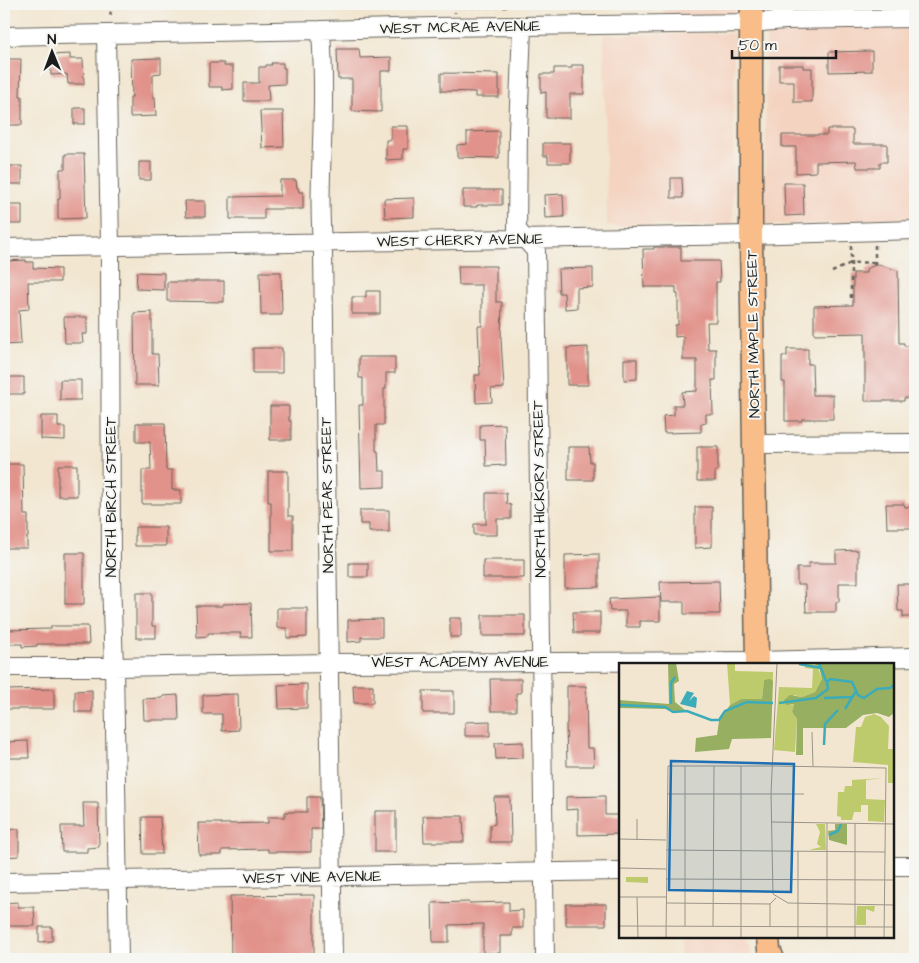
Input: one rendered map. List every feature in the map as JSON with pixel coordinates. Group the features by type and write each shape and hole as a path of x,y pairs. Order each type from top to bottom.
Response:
{"main road":[{"name":"NORTH MAPLE STREET","path":"751,13 751,235 757,663"},
{"path":"768,938 769,950 773,959"}],"street":[{"name":"WEST MCRAE AVENUE","path":"4,36 522,26 751,13 785,20 915,18"},
{"name":"NORTH HICKORY STREET","path":"522,26 517,230 536,251 545,959"},
{"name":"NORTH PEAR STREET","path":"321,30 323,85 320,226 323,253 333,959"},
{"name":"NORTH BIRCH STREET","path":"106,34 110,246 111,580 119,959"},
{"name":"WEST CHERRY AVENUE","path":"4,248 751,235 915,230"},
{"path":"754,444 915,443"},
{"name":"WEST ACADEMY AVENUE","path":"4,667 329,663 757,663 915,657"},
{"path":"894,866 915,866"},
{"name":"WEST VINE AVENUE","path":"4,882 619,871"}],"path":[{"path":"455,7 509,7"},
{"path":"851,242 851,301"},
{"path":"832,272 851,262 875,262"}],"shaded area":[{"path":"663,4 736,4 735,18 664,18"},
{"path":"768,4 915,4 915,9 768,14"},
{"path":"915,25 915,221 765,225 766,30"},
{"path":"734,33 733,225 607,226 604,35"},
{"path":"680,938 746,938 753,959 681,959"}],"building":[{"path":"337,49 359,49 360,58 391,57 391,71 381,71 381,112 352,111 352,79 338,79"},
{"path":"872,51 872,71 829,72 829,52"},
{"path":"70,54 70,59 83,59 84,84 68,84 67,74 51,75 50,55"},
{"path":"161,58 161,73 153,74 153,97 155,97 156,116 130,117 130,97 132,97 131,59"},
{"path":"4,59 21,59 20,96 22,96 22,125 4,125"},
{"path":"209,63 224,63 224,66 233,66 233,89 222,90 222,87 209,87"},
{"path":"271,63 283,63 283,68 285,68 285,84 268,85 269,101 244,101 244,83 259,83 259,67 272,65"},
{"path":"572,65 584,65 584,94 570,94 570,118 546,118 546,92 541,93 541,74 554,74 554,68 572,68"},
{"path":"779,65 803,65 803,68 812,68 812,102 794,102 794,81 779,81"},
{"path":"441,73 499,74 499,97 475,97 475,92 441,91"},
{"path":"74,108 85,108 85,124 74,124"},
{"path":"260,111 283,111 284,147 262,148"},
{"path":"391,126 408,126 408,149 403,149 403,159 386,160 386,140 391,140"},
{"path":"827,129 853,129 853,144 887,144 887,162 880,162 880,168 857,168 856,161 816,162 816,172 796,173 796,147 782,147 782,135 827,135"},
{"path":"499,131 499,158 457,157 457,145 467,144 467,132"},
{"path":"543,143 570,143 570,163 548,163 548,156 543,156"},
{"path":"65,154 84,154 86,218 58,219 60,169 65,169"},
{"path":"139,162 151,162 151,180 139,180"},
{"path":"4,166 22,166 22,184 4,184"},
{"path":"671,178 682,178 683,198 671,198"},
{"path":"280,180 296,180 299,192 303,192 303,209 264,209 264,219 230,219 230,197 280,196"},
{"path":"784,183 803,183 804,215 785,216"},
{"path":"463,190 502,190 502,205 463,207"},
{"path":"563,194 564,217 545,218 544,195"},
{"path":"414,198 414,217 385,218 384,199"},
{"path":"185,201 205,201 205,217 186,217"},
{"path":"4,205 22,205 22,224 4,224"},
{"path":"654,247 681,247 681,261 719,261 720,282 716,282 716,322 707,322 708,349 716,349 716,380 712,380 713,414 706,414 706,423 701,424 701,432 664,433 663,416 674,415 674,405 683,405 682,392 697,391 697,360 683,360 683,336 675,337 675,325 678,325 678,294 676,294 676,287 644,287 643,249 654,249"},
{"path":"26,260 26,262 33,262 33,268 60,269 60,282 28,282 29,309 19,310 21,344 4,345 4,261"},
{"path":"878,264 898,271 899,343 904,343 904,346 915,346 915,398 904,398 904,401 865,401 865,333 814,334 814,306 853,305 853,273 866,273 866,269"},
{"path":"458,266 496,266 496,302 502,302 501,339 504,388 491,389 492,402 476,403 475,375 480,375 478,326 482,326 482,285 459,285"},
{"path":"593,268 593,287 577,288 577,308 565,309 564,293 559,293 558,269"},
{"path":"137,272 164,273 164,290 136,289"},
{"path":"260,272 281,272 282,315 261,315"},
{"path":"224,281 224,302 167,301 167,282"},
{"path":"366,291 380,291 380,314 352,314 352,297 366,297"},
{"path":"152,312 152,354 158,354 159,385 135,385 134,313"},
{"path":"64,317 87,317 87,334 82,334 83,343 65,343"},
{"path":"588,347 588,385 567,385 567,348"},
{"path":"253,348 282,348 282,373 253,373"},
{"path":"787,349 808,349 808,364 812,364 813,395 833,395 833,419 785,421 785,382 782,382 782,356 787,356"},
{"path":"359,357 395,357 395,373 386,373 384,425 376,425 376,451 378,451 379,471 385,471 385,487 361,488 359,405 363,405 363,378 359,378"},
{"path":"624,359 637,359 637,379 624,380"},
{"path":"4,377 24,377 24,394 4,394"},
{"path":"60,380 81,380 81,400 60,400"},
{"path":"270,406 289,406 291,440 270,440"},
{"path":"41,416 58,416 58,427 65,427 65,440 41,439"},
{"path":"136,423 165,423 166,470 172,470 172,490 181,490 181,504 142,504 142,470 151,470 150,442 136,442"},
{"path":"505,424 506,465 486,466 485,440 480,440 480,425"},
{"path":"568,447 589,447 590,462 593,462 593,480 568,480"},
{"path":"697,447 718,447 718,470 715,471 715,481 697,481"},
{"path":"4,464 23,464 24,515 28,515 27,548 4,548 4,529 7,529 7,499 4,499"},
{"path":"58,465 77,465 77,496 58,496"},
{"path":"268,471 288,471 288,516 293,516 293,551 271,551 271,502 268,502"},
{"path":"486,493 506,493 507,504 511,505 511,519 497,519 497,535 474,535 474,524 486,524"},
{"path":"886,504 904,504 905,507 915,506 915,528 887,528"},
{"path":"695,507 712,507 712,547 695,548"},
{"path":"360,510 389,510 389,532 369,532 369,524 360,524"},
{"path":"135,527 166,527 166,546 135,546"},
{"path":"858,550 858,583 839,583 839,602 836,602 836,612 806,612 805,585 797,585 797,568 809,568 809,563 836,563 836,551"},
{"path":"65,553 84,553 84,604 65,604"},
{"path":"599,554 599,587 565,588 565,555"},
{"path":"483,560 524,560 524,578 483,578"},
{"path":"349,563 368,563 368,577 349,577"},
{"path":"719,581 720,614 684,614 684,602 661,602 660,582"},
{"path":"897,584 915,584 915,617 903,617 903,611 898,611"},
{"path":"136,593 152,593 152,626 156,626 156,638 136,638"},
{"path":"660,597 660,621 640,621 640,627 626,627 626,611 610,611 609,599"},
{"path":"251,603 252,637 241,637 241,633 208,633 208,636 197,637 196,606"},
{"path":"277,608 307,608 307,637 287,638 287,628 277,628"},
{"path":"573,612 600,612 600,633 574,633"},
{"path":"482,615 525,615 525,636 482,636"},
{"path":"450,618 461,618 461,637 450,637"},
{"path":"382,619 382,637 361,637 361,641 348,642 348,620"},
{"path":"51,626 88,626 89,644 37,644 37,646 22,647 22,644 4,644 4,630 51,629"},
{"path":"490,679 521,679 521,693 516,693 516,711 491,711"},
{"path":"307,684 307,708 279,709 278,685"},
{"path":"353,685 373,685 373,703 354,703"},
{"path":"567,686 586,686 587,748 593,748 594,766 567,766"},
{"path":"54,689 54,709 4,709 4,690"},
{"path":"92,690 92,712 75,712 75,691"},
{"path":"423,691 454,691 454,713 423,713"},
{"path":"238,694 239,730 222,731 222,714 203,714 203,695"},
{"path":"178,695 179,720 144,720 143,699"},
{"path":"490,721 490,736 465,736 465,722"},
{"path":"28,741 29,758 4,758 4,742"},
{"path":"523,742 523,758 496,759 495,743"},
{"path":"605,796 605,815 619,815 619,834 578,835 578,809 566,810 566,797"},
{"path":"307,797 320,797 321,829 311,829 311,852 268,852 268,849 222,850 222,855 199,855 198,823 268,823 268,817 285,817 285,812 307,812"},
{"path":"494,797 510,797 511,842 490,842 490,825 495,824"},
{"path":"83,803 98,803 99,847 87,848 87,852 62,852 61,826 84,826"},
{"path":"375,811 396,811 396,852 375,852"},
{"path":"423,816 463,816 464,842 424,842"},
{"path":"142,817 160,817 162,854 143,854"},
{"path":"19,829 19,856 4,857 4,830"},
{"path":"314,895 314,956 256,956 256,959 231,957 230,896"},
{"path":"18,902 18,907 34,907 35,926 4,926 4,903"},
{"path":"509,902 509,911 523,910 523,928 512,928 512,936 500,936 500,953 483,953 483,924 449,925 449,942 433,942 432,903"},
{"path":"566,904 606,904 606,925 566,925"},
{"path":"39,927 52,927 52,941 39,942"}]}
